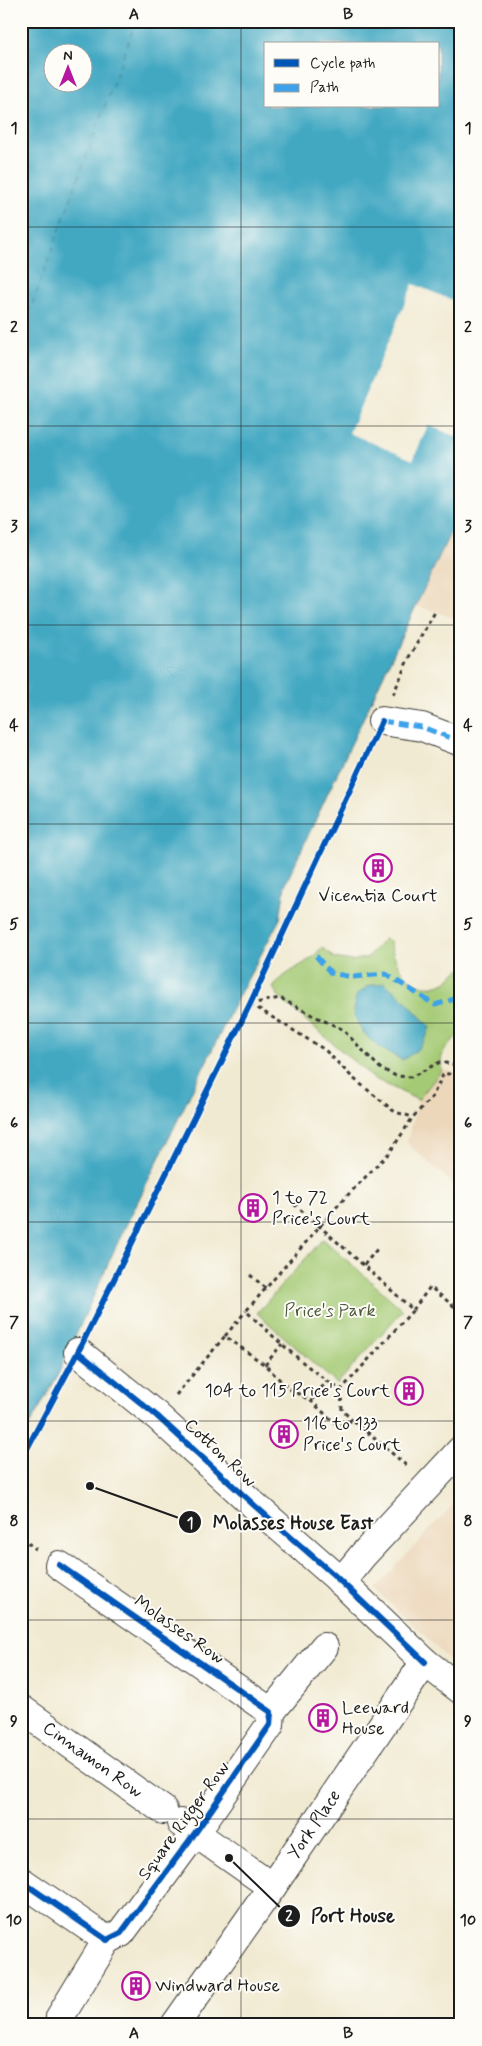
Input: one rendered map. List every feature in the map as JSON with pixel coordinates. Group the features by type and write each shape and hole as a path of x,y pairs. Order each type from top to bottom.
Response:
{"street":[{"path":"382,721 422,727 461,742"},
{"name":"Cotton Row","path":"78,1352 157,1416 255,1506 342,1582 425,1662"},
{"path":"342,1582 363,1555 461,1450"},
{"name":"Molasses Row","path":"59,1565 270,1719"},
{"name":"Square Rigger Row","path":"60,2017 114,1937 179,1822 270,1719 324,1647"},
{"path":"425,1662 461,1690"},
{"name":"York Place","path":"176,2025 425,1662"},
{"name":"Cinnamon Row","path":"21,1709 272,1887"},
{"path":"21,1881 114,1937"}],"path":[{"path":"382,721 409,658 435,612"},
{"path":"246,1012 254,996"},
{"path":"250,1004 280,998 312,1016 342,1029 380,1068 396,1076 411,1077 440,1062 461,1066"},
{"path":"250,1004 325,1050 353,1078 396,1112 413,1117"},
{"path":"171,1401 246,1311 321,1227 340,1202 390,1152 413,1117 432,1097 444,1073 461,1077"},
{"path":"294,1204 413,1310"},
{"path":"364,1265 378,1248"},
{"path":"250,1275 266,1288"},
{"path":"413,1472 342,1410 342,1390 430,1288 461,1312"},
{"path":"246,1311 282,1344 327,1381 342,1390"},
{"path":"225,1336 265,1365 288,1388 311,1401 338,1426 353,1420"},
{"path":"265,1365 282,1344"},
{"path":"311,1401 327,1381"}],"shaded area":[{"path":"461,510 461,620 416,606"},
{"path":"442,1070 461,1073 461,1191 407,1143 418,1100"},
{"path":"461,1496 461,1671 375,1589"}],"green space":[{"path":"384,939 390,941 392,951 401,970 415,983 424,986 434,986 445,982 459,969 461,970 462,1011 460,1029 444,1052 441,1063 442,1070 418,1100 373,1078 280,998 273,988 284,976 311,958 322,947 334,958 352,961 368,957"},
{"name":"Price's Park","path":"323,1239 403,1310 337,1384 257,1313"}],"water":[{"path":"21,21 461,21 461,510 285,885 280,919 238,997 117,1244 57,1377 21,1440"},
{"path":"384,983 401,996 430,1027 420,1047 402,1060 374,1043 358,1024 354,1014 356,996 368,986"}],"pier":[{"path":"413,284 461,304 461,439 428,425 413,460 349,433"}],"ferry route":[{"path":"21,335 136,21"}],"marked path":[{"path":"382,721 422,727 461,742"},
{"path":"316,956 331,973 352,977 386,974 435,1005 461,997"}],"cycle path":[{"path":"21,1460 78,1352 250,1004 382,721"},
{"path":"78,1352 157,1416 334,1575 425,1662"},
{"path":"21,1881 107,1940 121,1933 195,1833 270,1725 271,1712 59,1565"}],"place":[{"name":"Vicentia Court","path":"378,868"},
{"name":"1 to 72 Price's Court","path":"253,1208"},
{"name":"104 to 115 Price's Court","path":"409,1391"},
{"name":"116 to 133 Price's Court","path":"284,1434"},
{"name":"Molasses House East","path":"90,1486"},
{"name":"Leeward House","path":"323,1718"},
{"name":"Port House","path":"229,1858"},
{"name":"Windward House","path":"136,1986"}]}
